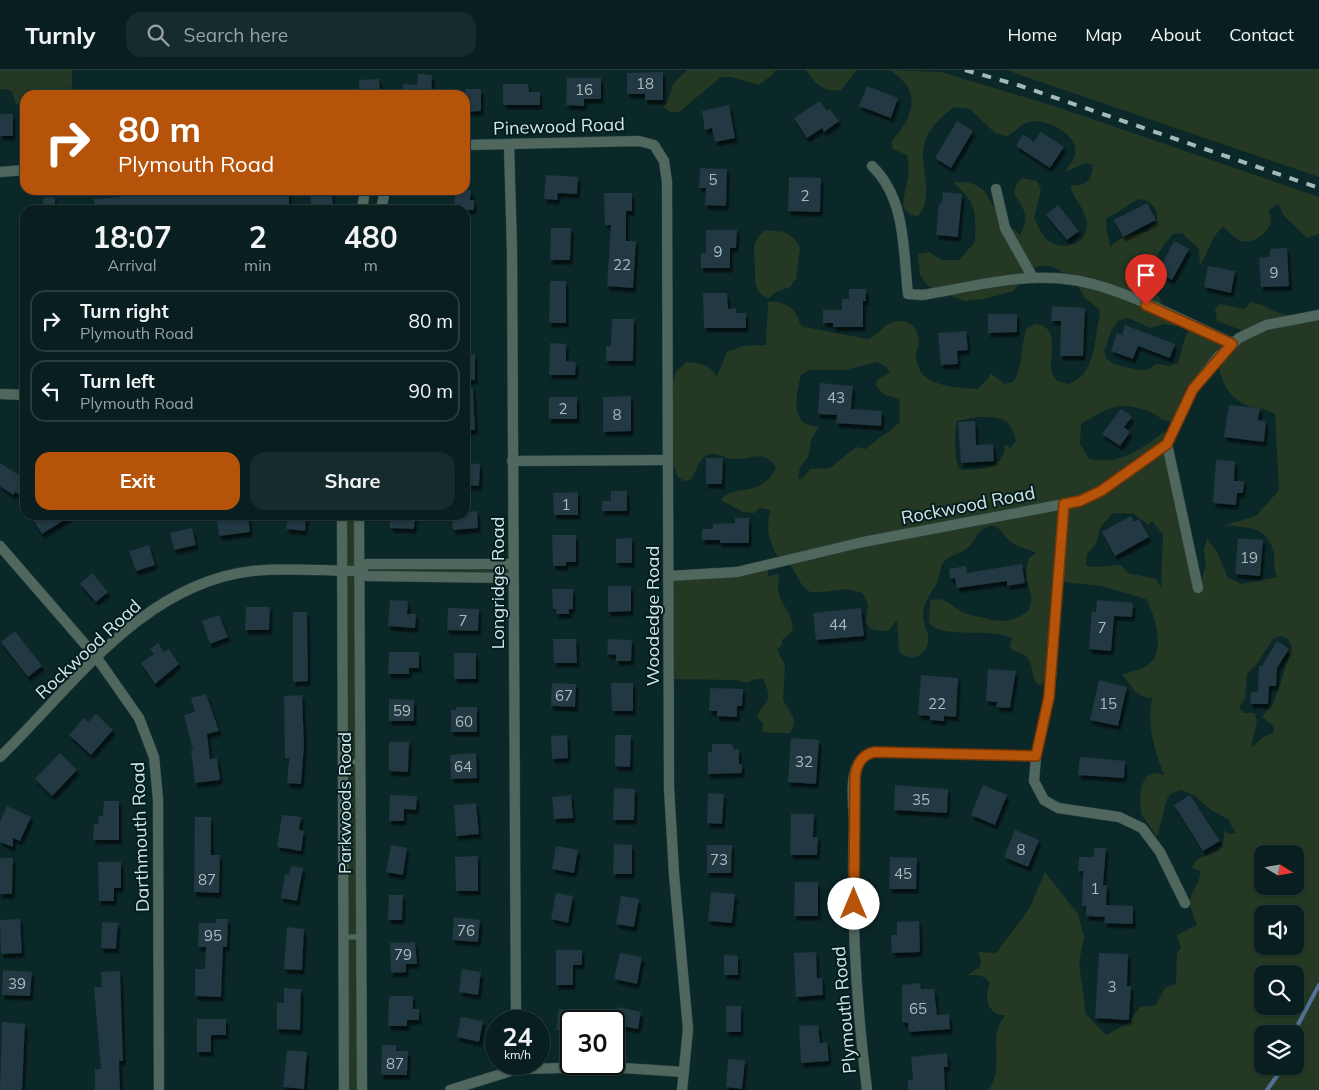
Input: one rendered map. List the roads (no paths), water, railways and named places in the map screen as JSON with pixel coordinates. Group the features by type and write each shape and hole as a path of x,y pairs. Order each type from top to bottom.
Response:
{"street":[{"name":"Pinewood Road","path":"470,145 627,140 654,145"},
{"name":"Longridge Road","path":"509,145 516,1010"},
{"name":"Woodedge Road","path":"654,145 662,154 667,176 669,787 674,874 688,1029 682,1090"},
{"path":"872,166 887,183 898,210 908,294 922,295 1033,278 1074,280 1100,286 1232,344"},
{"path":"0,172 20,170"},
{"path":"996,188 1005,228 1033,278"},
{"name":"Rockwood Road","path":"669,576 737,572 863,542 1080,501 1101,491 1167,444 1193,389 1232,344 1251,331 1266,325 1319,315"},
{"path":"0,394 20,395"},
{"path":"1167,444 1198,588"},
{"path":"512,461 667,460"},
{"path":"1064,504 1049,697 1036,756 1034,777 1037,790 1044,800 1063,810 1119,817 1142,828 1160,852 1185,903"},
{"name":"Parkwoods Road","path":"342,520 344,1090"},
{"name":"Parkwoods Road","path":"359,520 362,1090"},
{"name":"Darthmouth Road","path":"0,546 97,658 139,718 150,744 156,765 158,808 159,1090"},
{"path":"513,564 367,564 359,571 367,576 513,578"},
{"name":"Rockwood Road","path":"0,757 97,658 144,614 170,598 211,580 251,571 272,569 359,571"},
{"name":"Plymouth Road","path":"867,1090 859,1020 854,938 853,837 855,778 858,765 867,754 875,752 1036,756"},
{"path":"550,1066 608,1067 684,1072"},
{"path":"450,1090 492,1075"}],"lane":[{"path":"343,762 360,762"},
{"path":"344,937 361,937"}],"waterway":[{"path":"1298,1025 1319,985"},
{"path":"1267,1090 1278,1075"}],"railway":[{"path":"965,70 1018,85 1319,188"}]}
